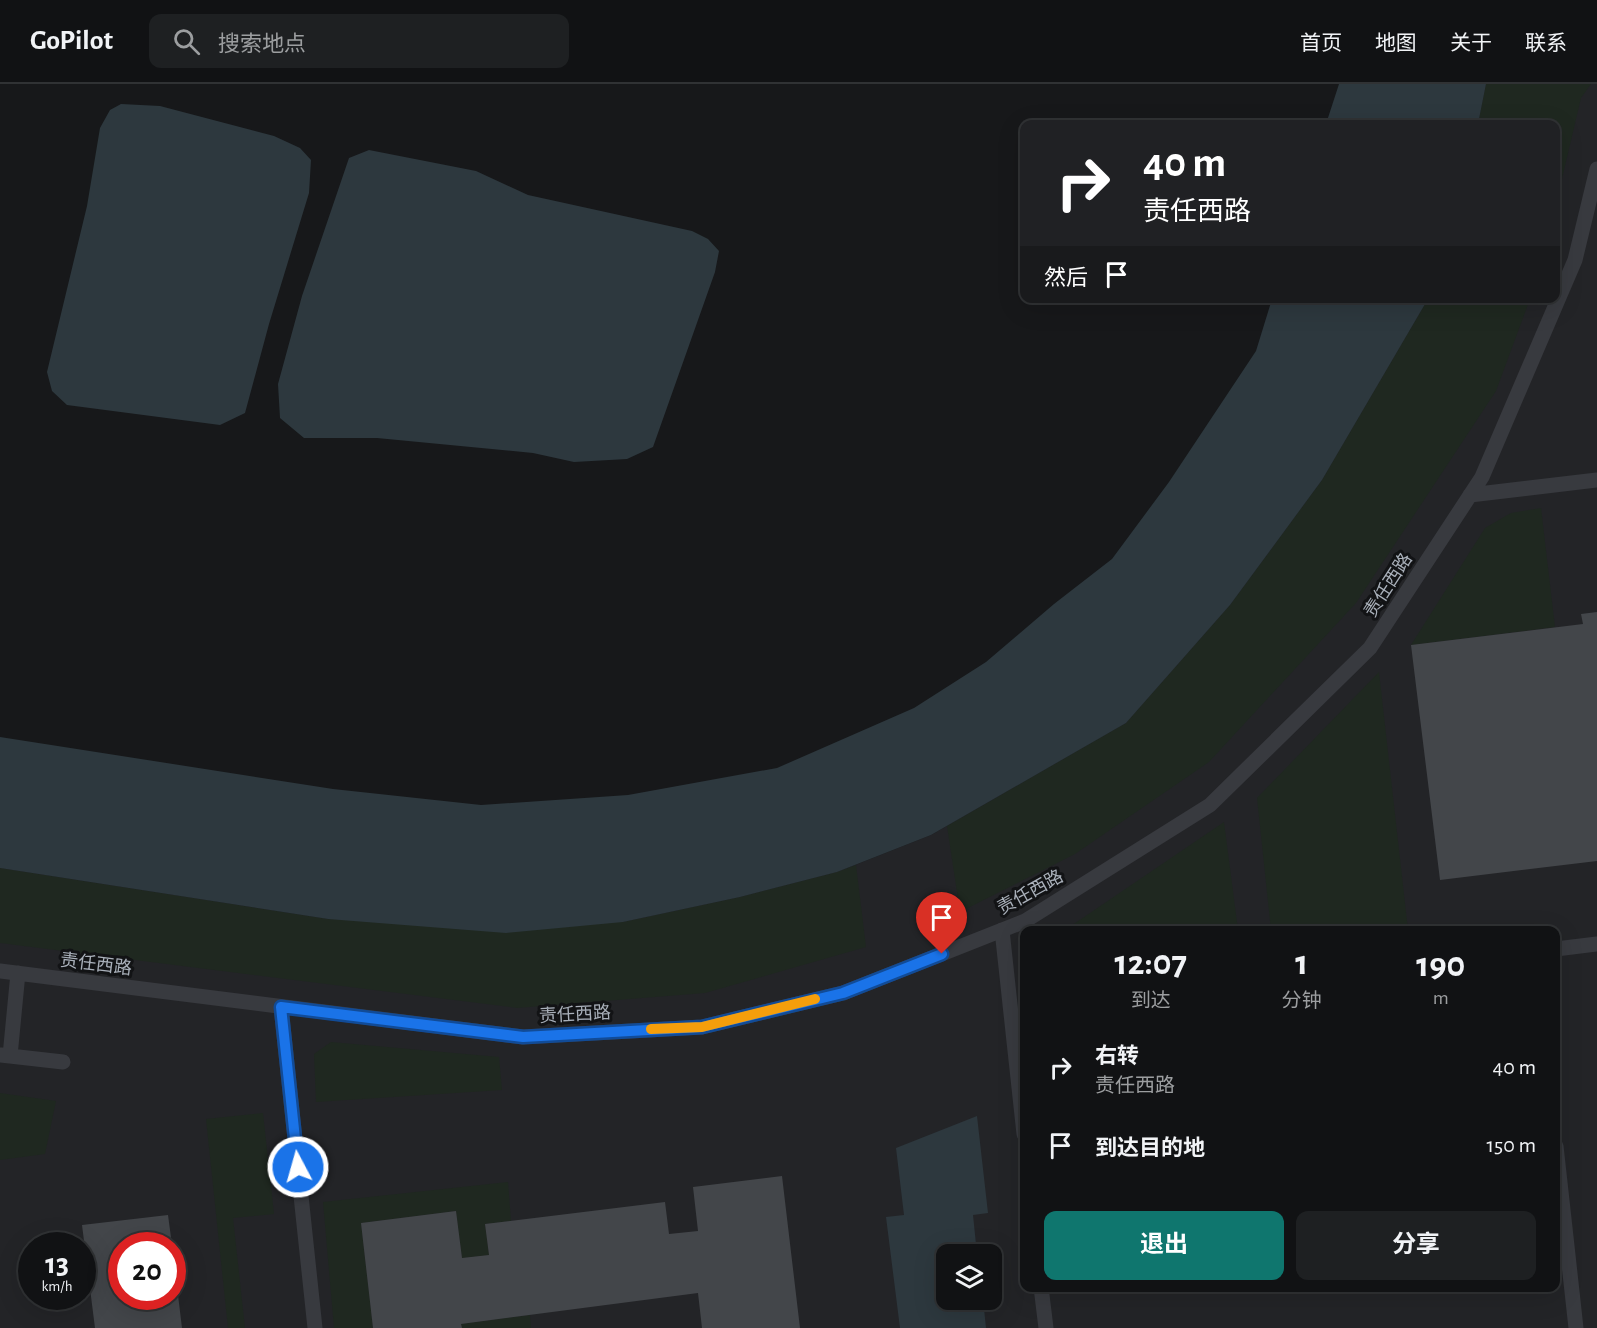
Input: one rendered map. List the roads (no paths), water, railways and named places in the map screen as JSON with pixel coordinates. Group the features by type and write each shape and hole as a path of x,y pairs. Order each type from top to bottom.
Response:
{"lane":[{"name":"责任西路","path":"1560,295 1575,260 1597,169"},
{"name":"责任西路","path":"0,971 523,1037 702,1027 843,993 1025,921 1210,805 1370,648 1482,477 1557,303"},
{"path":"1470,495 1597,480"},
{"path":"1002,930 1017,1004 1020,1060"},
{"path":"1560,949 1597,944"},
{"path":"18,974 5,1055 63,1062"},
{"path":"281,1007 315,1328"},
{"path":"1560,1182 1576,1328"},
{"path":"1042,1292 1046,1328"}]}
